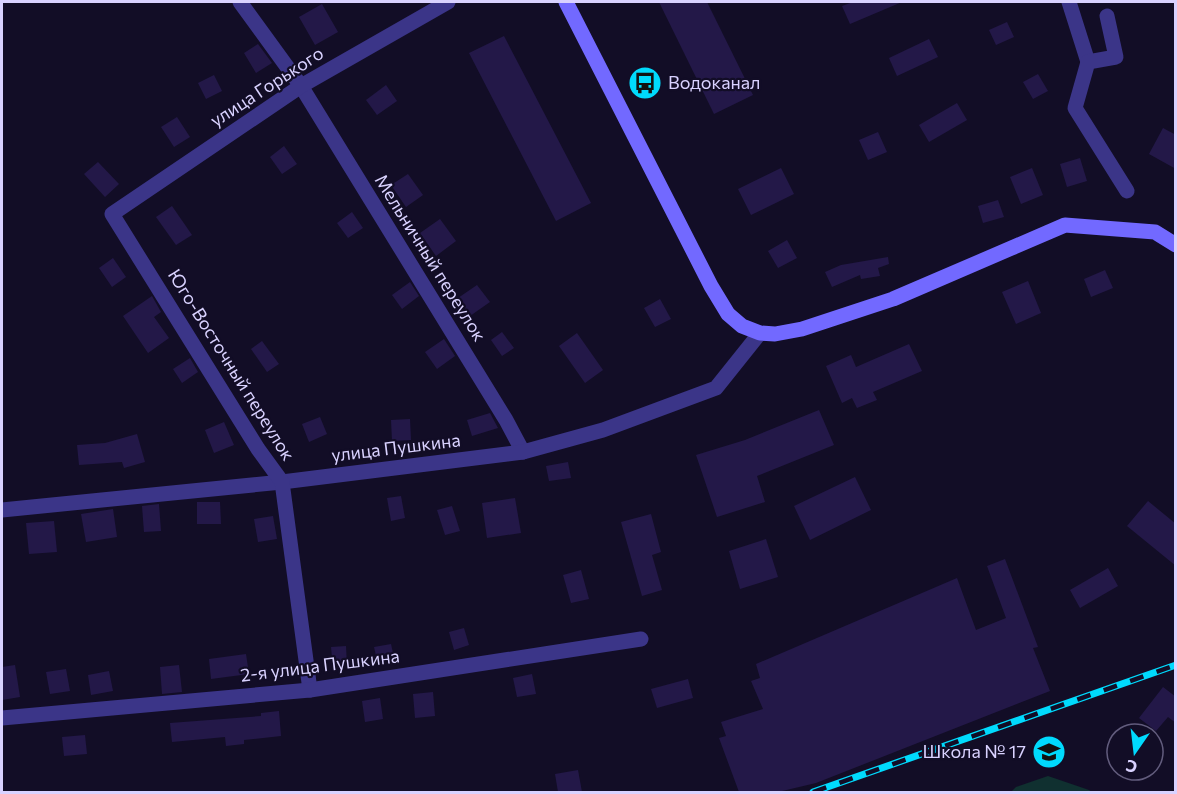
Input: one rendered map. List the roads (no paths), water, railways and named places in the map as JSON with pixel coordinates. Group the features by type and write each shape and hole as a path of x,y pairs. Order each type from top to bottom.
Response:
{"street":[{"name":"Мельничный переулок","path":"240,2 300,86 506,420 523,452"},
{"name":"улица Горького","path":"112,214 300,86 448,2"},
{"path":"566,2 711,286 728,314 742,326 760,333 775,334 802,329 893,299 1065,225 1155,232 1176,245"},
{"path":"1069,2 1088,62 1075,108 1127,191"},
{"path":"1088,62 1116,57 1107,16"},
{"name":"Юго-Восточный переулок","path":"112,214 252,439 282,482 310,690"},
{"name":"улица Пушкина","path":"2,510 282,482 523,452 603,430 716,388 760,333"},
{"name":"2-я улица Пушкина","path":"2,718 310,690 641,639"}],"railway":[{"path":"813,792 1176,665"}],"place":[{"name":"Водоканал","path":"645,83"},
{"name":"Школа № 17","path":"1049,752"}]}
